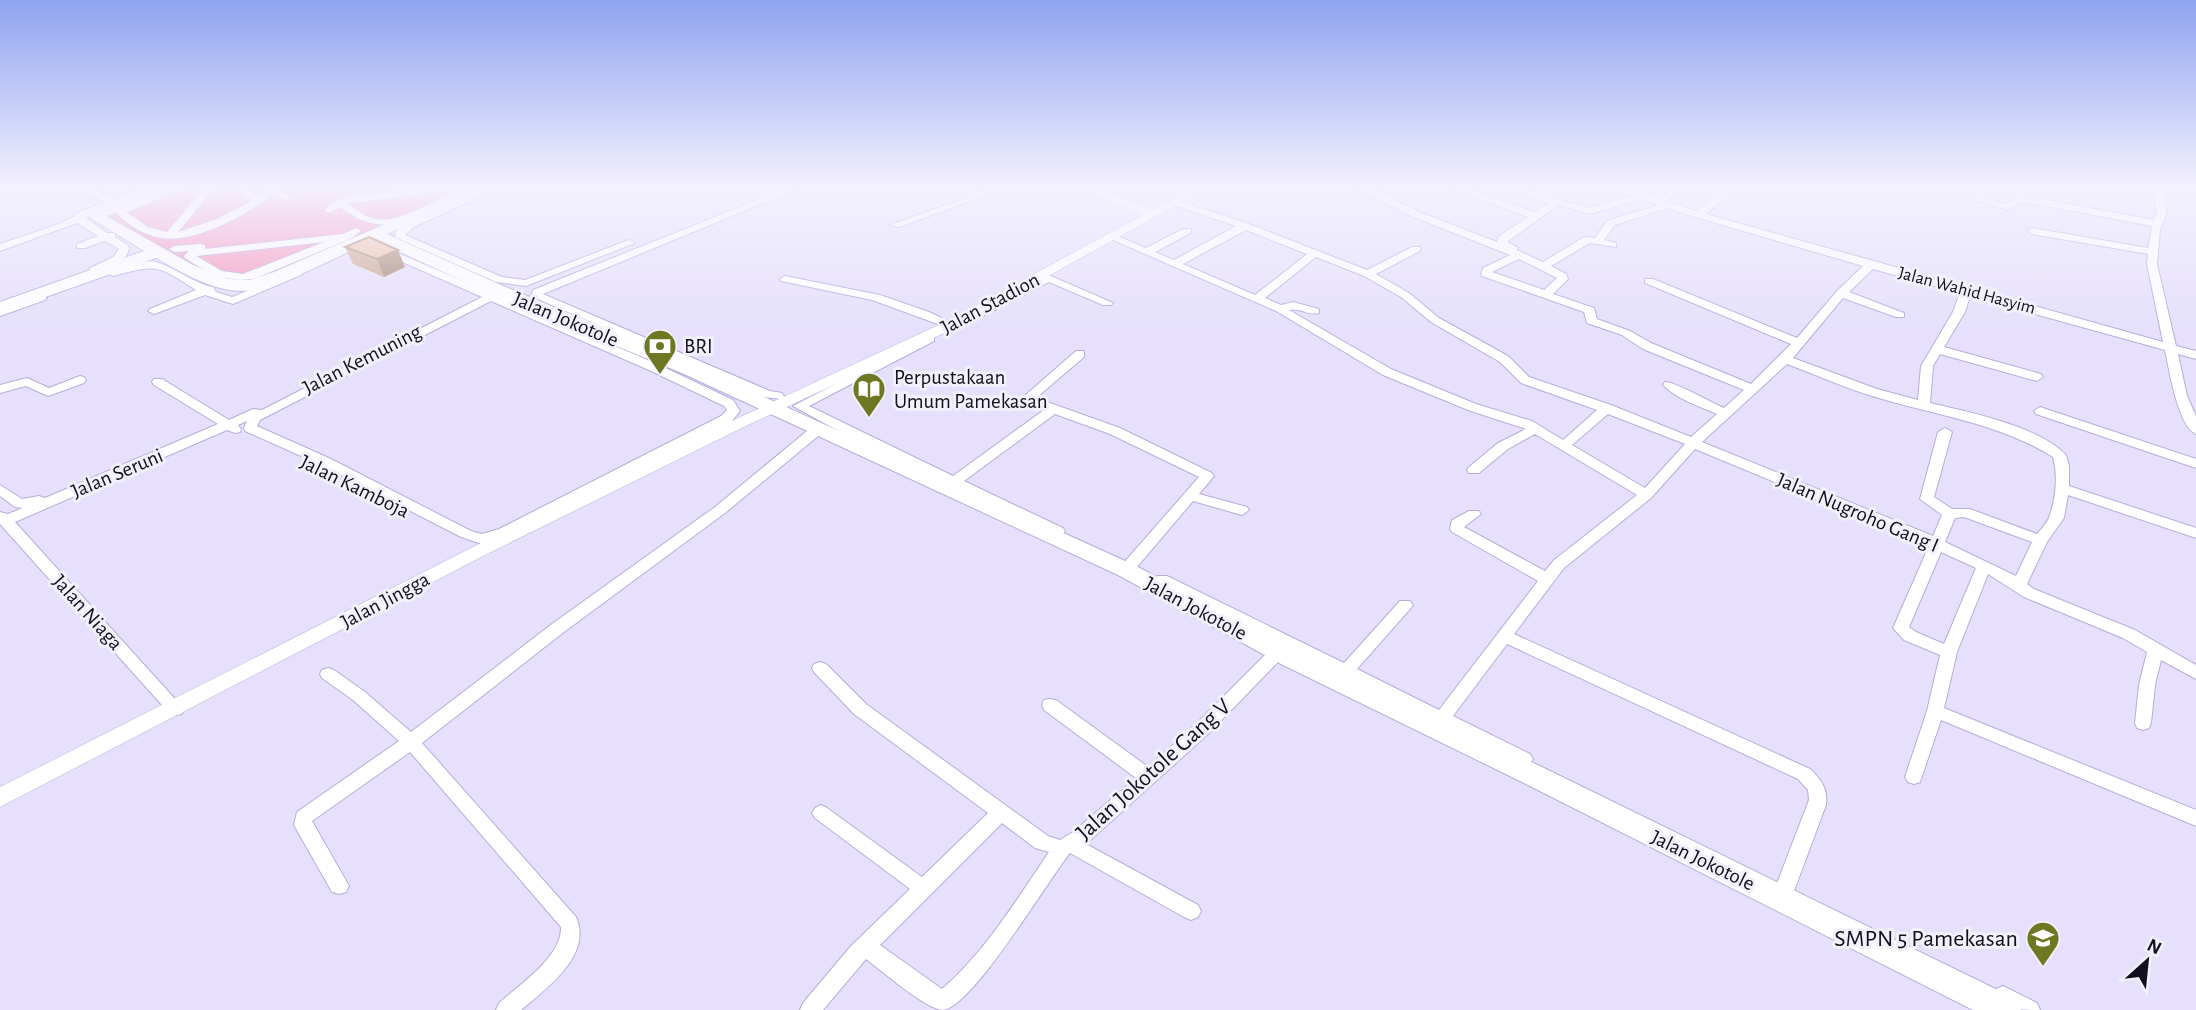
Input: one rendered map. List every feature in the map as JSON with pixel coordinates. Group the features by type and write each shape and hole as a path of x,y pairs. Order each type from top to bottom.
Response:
{"highway":[{"path":"119,235 166,250 212,287 260,283 349,235"},
{"name":"Jalan Jokotole","path":"362,235 495,294 690,370 951,484 1129,568 1263,644 1341,676 1784,893 2005,1010"},
{"path":"0,311 166,250"}],"main road":[{"name":"Jalan Stadion","path":"790,413 950,325 1046,277 1114,235"},
{"name":"Jalan Jingga","path":"0,798 481,550 790,413"}],"street":[{"path":"0,248 35,235"},
{"path":"81,246 112,235"},
{"path":"0,302 115,261 122,256 125,248 116,235"},
{"path":"165,235 174,235"},
{"path":"166,250 317,235"},
{"path":"331,235 193,253 189,256 218,275 239,279 348,235"},
{"path":"400,235 500,281 526,283 650,235"},
{"path":"0,311 132,266 148,264 157,265 212,287 233,301 345,254 369,247 495,294 729,403 734,411 726,419 504,532 482,538 466,534 326,462 250,428 255,418 495,294 654,235"},
{"path":"339,886 303,825 303,817 411,742 558,628 720,510 790,413 767,394 537,296 537,292 678,235"},
{"path":"1148,251 1179,235"},
{"path":"1176,263 1228,235"},
{"name":"Jalan Nugroho Gang I","path":"1269,235 1368,274 1405,295 1435,320 1504,359 1525,380 1694,442 1939,545 1984,566 2046,601 2129,634 2196,673"},
{"path":"1469,235 1542,263 1588,239 1612,244"},
{"path":"1509,235 1502,240 1506,246 1542,263 1563,277 1545,295"},
{"path":"1598,240 1602,235"},
{"name":"Jalan Wahid Hasyim","path":"1768,235 2196,355"},
{"path":"2056,235 2152,252"},
{"path":"2156,235 2152,252 2181,396 2196,430"},
{"path":"1111,237 1258,298 1387,372 1472,407 1506,416 1535,429 1646,495"},
{"path":"1368,274 1416,249"},
{"path":"1258,298 1315,253"},
{"path":"1518,254 1487,270 1486,274 1590,310 1591,321 1626,333 1647,345 1753,389"},
{"path":"1439,724 1547,579 1576,550 1646,495 1694,442 1785,359 1841,293 1871,265"},
{"path":"1055,408 951,484 799,406 1046,277 1107,303"},
{"path":"785,279 802,285 846,290 876,297 917,310 950,325"},
{"path":"1649,281 1797,342"},
{"path":"154,311 212,287"},
{"path":"1924,403 1927,366 1959,312 1967,289"},
{"path":"1841,293 1900,315"},
{"name":"Jalan Kemuning","path":"225,424 495,294"},
{"path":"1280,309 1299,305 1315,311"},
{"path":"1937,349 2037,377"},
{"path":"1080,354 1027,397 1030,401 1115,431 1207,474 1202,485 1129,568 1341,676 1405,605"},
{"path":"1785,359 1825,373 1841,382 2001,425 2059,454 2062,488 2057,518 2040,540 2019,585"},
{"path":"0,388 27,382 48,392 80,380"},
{"name":"Jalan Kamboja","path":"158,382 225,424 374,494 481,550"},
{"path":"1669,385 1726,414"},
{"path":"2181,396 2196,400"},
{"path":"1563,446 1607,408"},
{"path":"2040,411 2196,464"},
{"path":"0,489 20,503 44,499 225,424"},
{"name":"Jalan Seruni","path":"2,518 225,424"},
{"path":"1474,470 1503,446 1535,429"},
{"path":"1945,432 1927,499 1950,514 1965,512 2040,540"},
{"path":"2062,488 2196,533"},
{"path":"1191,496 1242,510"},
{"path":"1474,514 1457,523 1457,529 1547,579"},
{"path":"1949,652 1910,636 1901,628 1939,545 1950,514"},
{"name":"Jalan Niaga","path":"2,518 176,709"},
{"path":"1914,777 1935,711 1949,652 1984,566"},
{"path":"1504,636 1804,774 1815,783 1819,794 1784,893 2030,1010"},
{"name":"Jalan Jokotole Gang V","path":"865,946 936,998 948,999 968,980 1015,919 1056,845 1142,772 1201,730 1263,644"},
{"path":"2143,723 2147,685 2155,651"},
{"path":"820,668 860,709 1000,813 1056,845 1191,911"},
{"path":"328,674 359,696 411,742 563,914 572,929 570,944 562,958 506,1010"},
{"path":"1050,705 1142,772"},
{"path":"1935,711 2196,818"},
{"path":"821,813 924,888"},
{"path":"810,1010 865,946 1000,813"}],"shaded area":[{"path":"137,235 365,235 264,277 243,282 216,278"}],"building":[{"path":"369,237 398,250 377,259 345,247"}],"place":[{"name":"BRI","path":"660,376"},
{"name":"Perpustakaan Umum Pamekasan","path":"869,419"},
{"name":"SMPN 5 Pamekasan","path":"2043,968"}]}
